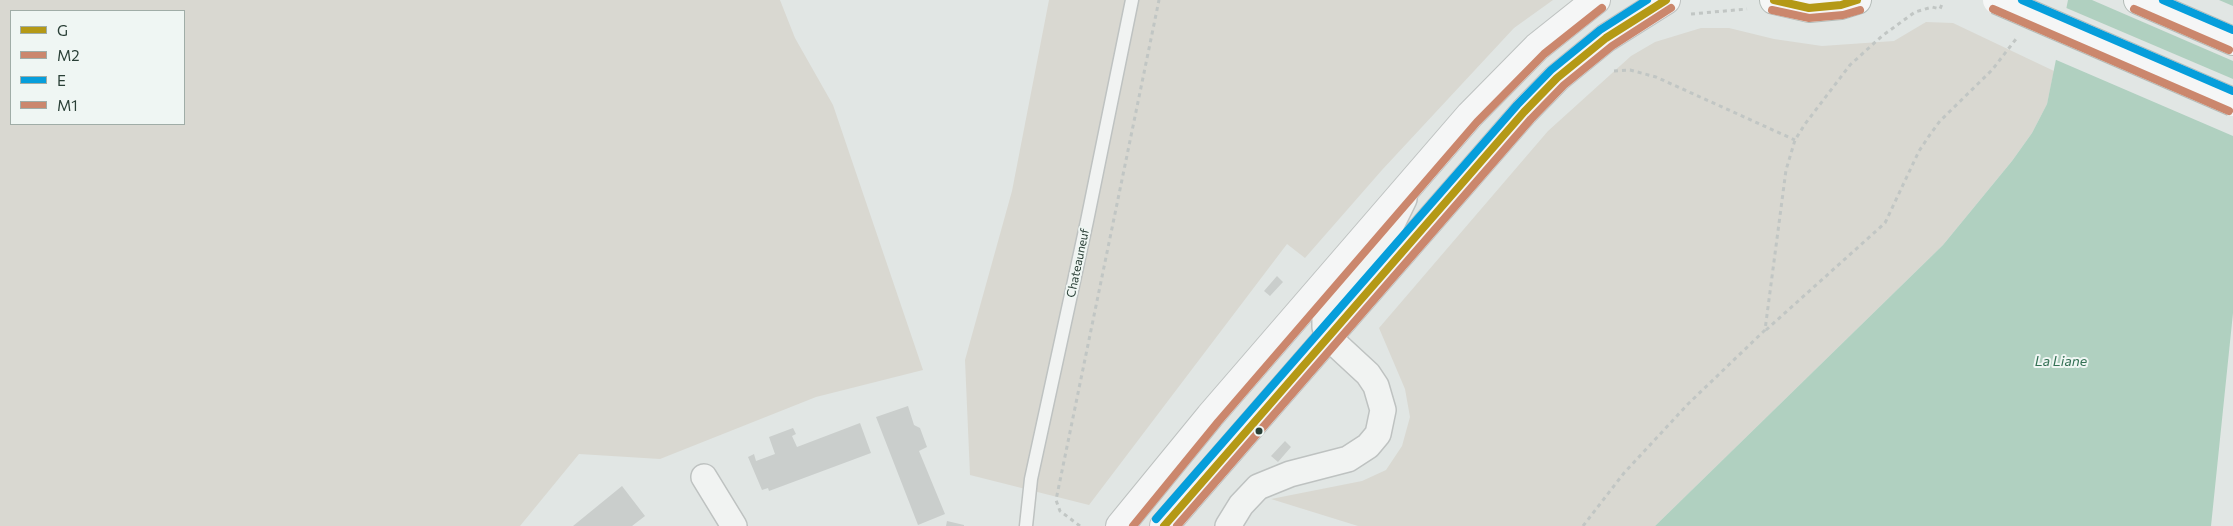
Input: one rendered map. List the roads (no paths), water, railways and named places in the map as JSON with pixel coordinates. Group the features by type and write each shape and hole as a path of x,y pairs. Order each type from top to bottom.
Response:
{"main road":[{"path":"1120,526 1210,416 1412,182 1510,73 1548,38 1596,0"},
{"path":"1164,526 1542,92 1606,38 1666,0"},
{"path":"1774,0 1809,8 1835,6 1857,0"},
{"path":"1997,0 2233,102"},
{"path":"2138,0 2233,41"}],"street":[{"path":"1228,526 1241,506 1258,487 1290,474 1348,459 1368,446 1378,434 1383,410 1376,386 1368,374 1328,337 1324,320 1330,300 1387,234 1412,182"},
{"path":"704,477 734,526"}],"lane":[{"name":"Chateauneuf","path":"1026,526 1031,479 1132,0"}],"water":[{"name":"La Liane","path":"2068,0 2233,0 2233,313 2211,526 1655,526 1943,245 2012,161 2032,133 2047,104"}]}
